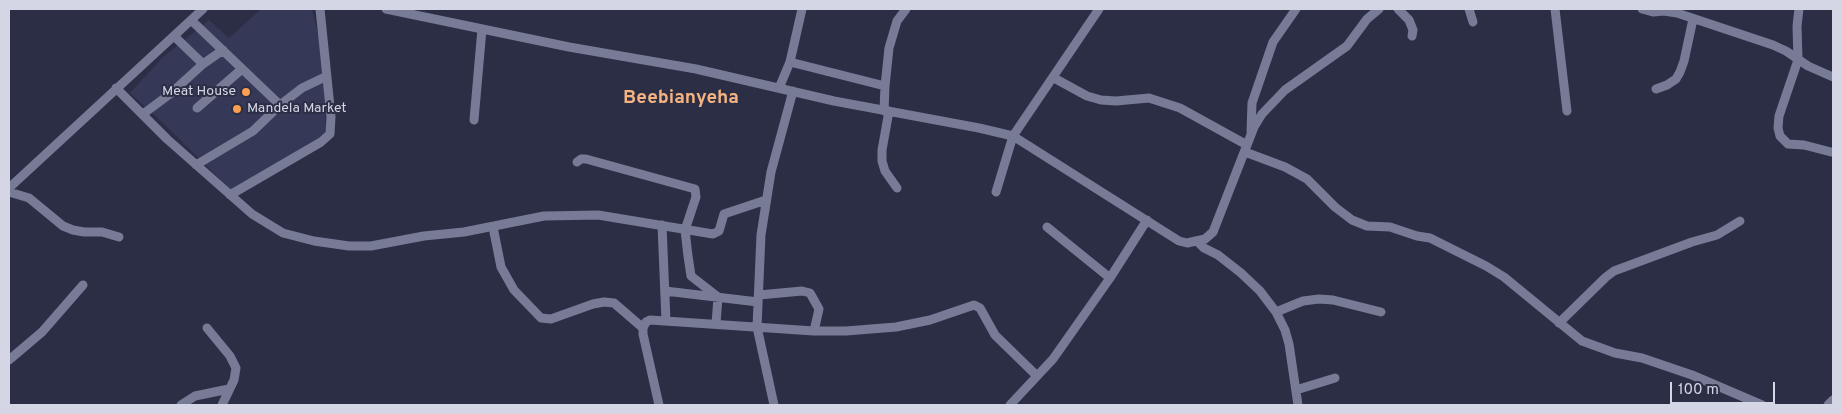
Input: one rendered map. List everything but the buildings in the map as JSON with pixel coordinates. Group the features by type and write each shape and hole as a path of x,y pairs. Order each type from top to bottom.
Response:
{"street":[{"path":"9,188 203,9"},
{"path":"230,195 328,137 331,117 320,9"},
{"path":"386,9 569,47 696,69 793,92 1013,136 1179,241 1188,243 1206,239 1213,232 1258,120 1279,96 1347,46 1367,20 1379,9"},
{"path":"779,88 790,62 802,9"},
{"path":"897,188 884,171 882,160 886,111 885,86 894,30 906,9"},
{"path":"996,192 1013,136 1099,9"},
{"path":"1398,9 1409,20 1413,30 1412,36"},
{"path":"1469,9 1473,22"},
{"path":"1554,9 1567,111"},
{"path":"1642,9 1653,12 1670,12 1773,45 1833,77"},
{"path":"1799,9 1797,26 1798,60 1778,122 1780,136 1788,144 1804,145 1831,152"},
{"path":"1248,145 1252,103 1273,42 1291,10"},
{"path":"1656,89 1676,79 1680,72 1694,19"},
{"path":"192,20 280,105"},
{"path":"474,120 482,29"},
{"path":"174,36 203,64"},
{"path":"143,114 170,94 203,64 223,50"},
{"path":"790,62 885,86"},
{"path":"197,108 242,69"},
{"path":"196,164 252,131 302,88 327,76"},
{"path":"1054,78 1087,96 1101,100 1116,101 1150,98 1173,105 1307,179 1335,207 1352,220 1367,226 1392,228 1430,238 1455,249 1504,278 1582,340 1615,353 1642,358 1692,375 1762,405"},
{"path":"116,88 230,195 265,223 283,233 314,241 349,246 371,246 424,236 493,227 544,216 598,215 685,230 717,233 720,231 724,214 766,200"},
{"path":"774,405 757,327 761,235 771,172 793,92"},
{"path":"577,162 581,158 586,159 695,189 696,197 685,230 691,276 718,297"},
{"path":"9,192 29,198 63,226 73,230 102,232 119,237"},
{"path":"1010,405 1053,358 1110,278 1147,220"},
{"path":"1559,323 1614,271 1692,242 1717,235 1740,221"},
{"path":"662,226 666,321"},
{"path":"493,227 501,266 514,290 541,318 551,319 604,302 614,303 643,328 659,405"},
{"path":"1047,227 1110,278"},
{"path":"1198,242 1241,273 1260,291 1276,312 1285,330 1298,405"},
{"path":"9,360 42,332 82,285"},
{"path":"665,291 718,297 758,298 802,291 810,293 819,309 814,331"},
{"path":"716,324 718,297"},
{"path":"1276,312 1303,301 1319,299 1333,300 1381,312"},
{"path":"643,328 646,322 650,320 814,331 896,327 930,320 974,305 980,308 995,335 1037,376"},
{"path":"207,328 230,356 236,368 234,380 222,405"},
{"path":"1296,390 1335,378"},
{"path":"181,405 195,396 229,389"},
{"path":"1828,405 1833,400"}],"shaded area":[{"name":"Mandela Market","path":"261,9 312,9 325,63 326,133 232,191 130,93 163,57 209,20 229,38"}],"place":[{"name":"Meat House","path":"246,92"},
{"name":"Mandela Market","path":"237,109"}],"district":[{"name":"Beebianyeha","path":"681,99"}]}
